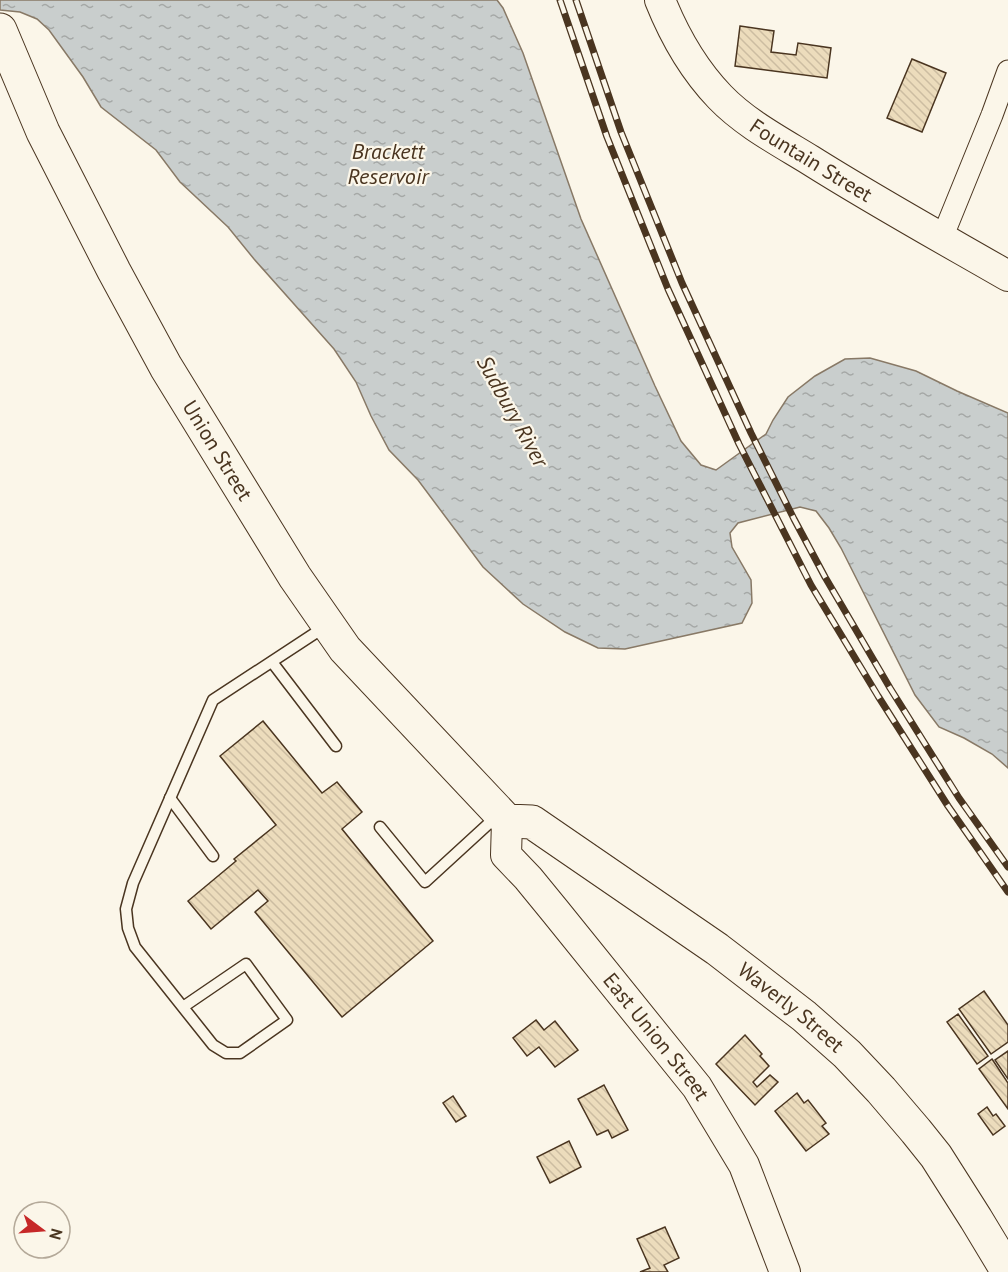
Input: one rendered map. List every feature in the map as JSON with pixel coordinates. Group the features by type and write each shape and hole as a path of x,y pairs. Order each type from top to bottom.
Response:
{"main road":[{"name":"Union Street","path":"1,32 43,132 114,272 166,367 295,577 345,648 503,817"},
{"name":"Waverly Street","path":"503,817 532,822 717,949 813,1023 881,1090 936,1156 1008,1272"}],"street":[{"name":"Fountain Street","path":"660,0 670,26 696,67 722,99 746,119 847,183 1008,276"},
{"path":"942,238 1008,71"},
{"name":"East Union Street","path":"503,817 506,855 528,878 697,1087 744,1165 785,1272"}],"lane":[{"path":"183,1007 246,964 287,1020 240,1053 226,1053 213,1045 135,947 128,928 126,909 133,883 213,700 328,624"},
{"path":"272,662 336,746"},
{"path":"170,798 213,856"},
{"path":"380,827 425,882 503,817"}],"water":[{"name":"Brackett Reservoir","path":"0,0 497,0 503,8 523,53 581,219 681,441 701,465 716,470 766,434 788,397 815,376 845,359 870,358 916,371 1008,413 1008,768 992,754 939,727 915,695 841,548 816,511 800,507 738,523 730,533 732,547 751,580 752,603 742,623 625,649 598,648 565,632 523,604 483,567 418,480 389,450 356,382 334,349 228,227 180,182 156,150 101,107 83,77 49,30 37,19 20,12 0,10"}],"building":[{"path":"740,26 774,31 771,52 796,55 798,43 831,48 827,78 735,66"},
{"path":"912,59 946,73 922,132 887,118"},
{"path":"263,721 322,793 337,782 362,812 342,829 433,941 342,1017 255,912 268,901 258,890 211,929 188,901 276,825 220,756"},
{"path":"984,991 1008,1025 1008,1042 991,1054 959,1009"},
{"path":"958,1014 988,1056 977,1064 947,1022"},
{"path":"536,1020 544,1030 555,1021 578,1050 555,1067 539,1047 527,1056 513,1038"},
{"path":"745,1035 762,1054 760,1056 769,1066 753,1082 757,1087 770,1075 778,1082 755,1105 716,1064"},
{"path":"1008,1051 1008,1079 995,1060"},
{"path":"992,1059 1008,1083 1008,1109 979,1069"},
{"path":"604,1085 628,1130 612,1138 608,1130 597,1135 578,1099"},
{"path":"797,1093 804,1103 808,1100 826,1123 822,1126 829,1134 806,1151 775,1111"},
{"path":"453,1096 466,1116 456,1122 443,1103"},
{"path":"987,1107 993,1116 996,1114 1005,1126 993,1135 978,1114"},
{"path":"569,1141 581,1167 550,1183 537,1157"},
{"path":"665,1227 679,1258 664,1265 668,1272 640,1272 650,1268 637,1239"}],"railway":[{"path":"560,0 607,137 668,289 739,444 811,585 948,806 1008,892"},
{"path":"576,0 621,132 682,283 751,433 825,577 890,688 959,798 1008,867"}],"water label":[{"name":"Sudbury River","path":"513,411"}]}
